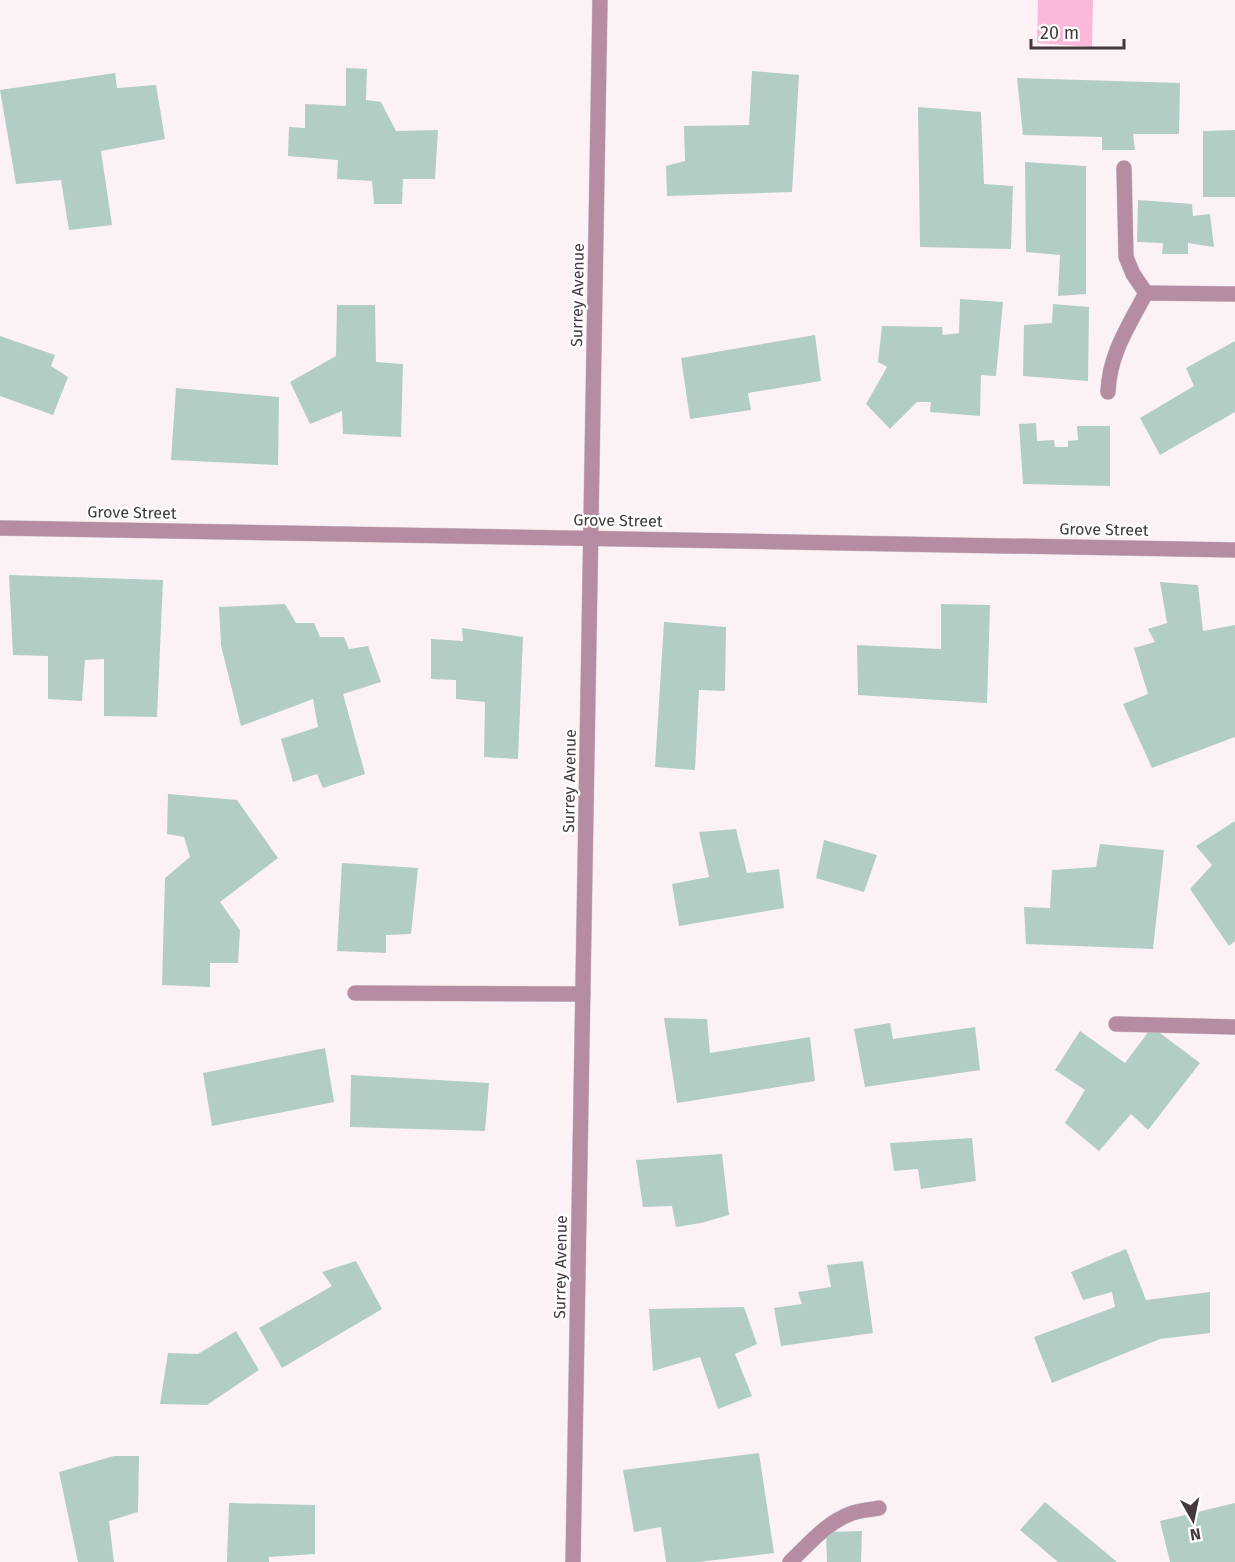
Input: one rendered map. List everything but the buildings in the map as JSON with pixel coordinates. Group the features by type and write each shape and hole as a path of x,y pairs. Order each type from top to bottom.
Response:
{"street":[{"name":"Surrey Avenue","path":"573,1562 600,0"},
{"path":"1124,168 1126,258 1133,274 1146,293"},
{"path":"1146,293 1235,294"},
{"path":"1108,392 1110,369 1115,352 1146,293"},
{"name":"Grove Street","path":"0,528 1235,550"},
{"path":"355,993 583,994"},
{"path":"1116,1024 1235,1027"},
{"path":"790,1562 823,1530 841,1518 853,1512 879,1508"}],"shaded area":[{"path":"1038,0 1093,0 1092,47 1037,43"}]}
